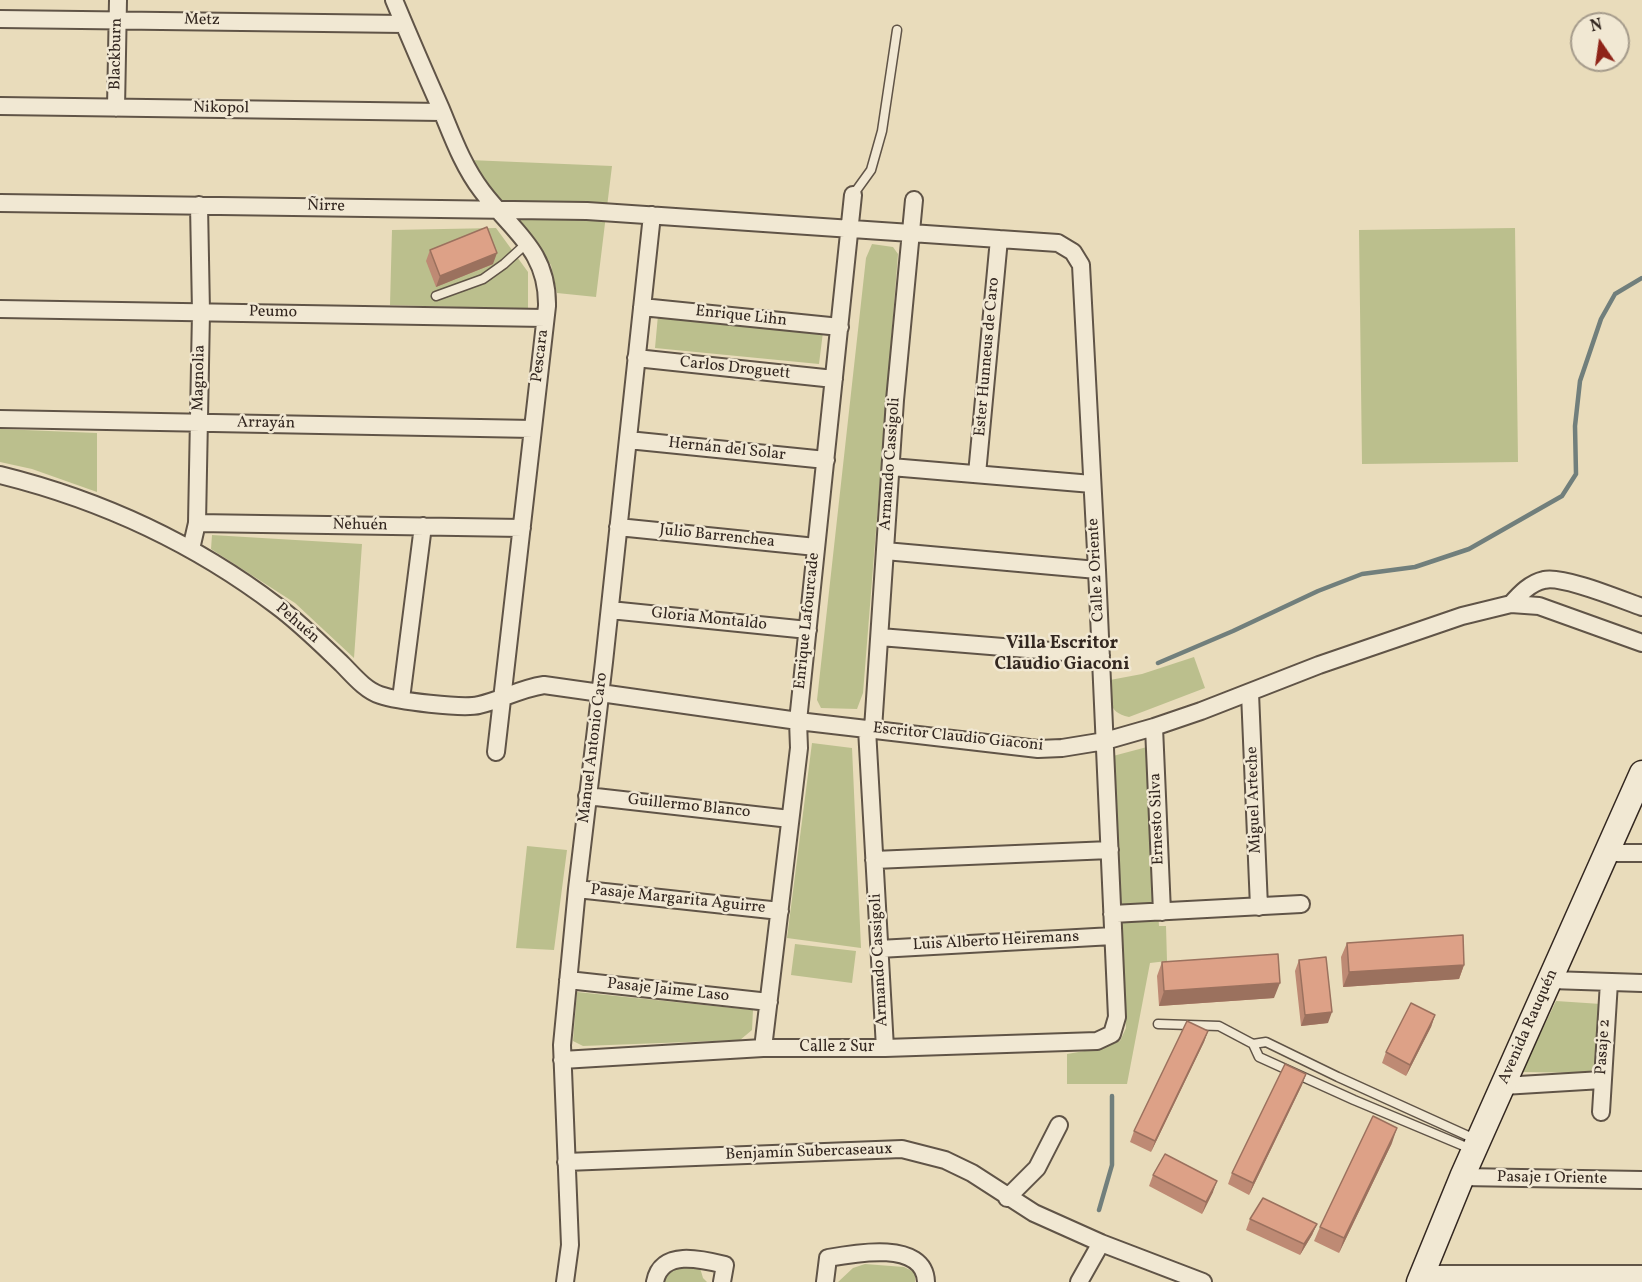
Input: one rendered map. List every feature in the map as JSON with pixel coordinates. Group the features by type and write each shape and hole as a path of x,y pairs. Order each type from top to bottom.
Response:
{"main road":[{"name":"Avenida Rauquén","path":"1421,1278 1462,1177 1642,773"}],"street":[{"name":"Blackburn","path":"116,108 118,0"},
{"name":"Pescara","path":"394,0 464,165 496,209 527,243 539,261 546,283 545,318 496,752"},
{"name":"Metz","path":"0,19 404,24"},
{"name":"Nikopol","path":"0,106 442,112"},
{"name":"Enrique Lafourcade","path":"764,1048 799,748 798,721 853,195"},
{"name":"Armando Cassigoli","path":"885,1048 874,860 870,729 914,200"},
{"name":"Ñirre","path":"0,203 587,211 1058,243 1073,252"},
{"name":"Magnolia","path":"191,549 197,523 201,312 199,206"},
{"name":"Manuel Antonio Caro","path":"565,1282 570,1245 562,1060 568,980 652,215"},
{"name":"Ester Hunneus de Caro","path":"977,474 999,239"},
{"name":"Calle 2 Oriente","path":"1073,252 1081,265 1097,570 1117,1017 1112,1034"},
{"name":"Enrique Lihn","path":"642,307 840,327"},
{"name":"Peumo","path":"0,309 545,318"},
{"name":"Carlos Droguett","path":"636,358 834,379"},
{"name":"Arrayán","path":"0,419 533,429"},
{"name":"Hernán del Solar","path":"628,440 826,460"},
{"path":"891,467 1092,484"},
{"name":"Pehuén","path":"0,475 83,499 139,522 191,549 234,575 279,607 366,688 381,696 467,707 485,704 528,687 544,685 571,687 600,694"},
{"name":"Nehuén","path":"197,523 522,528"},
{"path":"401,699 423,526"},
{"name":"Julio Barrenchea","path":"618,527 816,547"},
{"path":"885,551 1097,570"},
{"name":"Escritor Claudio Giaconi","path":"1511,604 1534,583 1547,579 1562,580 1642,607"},
{"name":"Escritor Claudio Giaconi","path":"600,694 798,721 1038,749 1062,748 1105,741 1154,727 1250,693 1330,661 1462,616 1511,604 1539,606 1642,643"},
{"name":"Gloria Montaldo","path":"610,610 808,630"},
{"path":"879,637 1101,655"},
{"name":"Miguel Arteche","path":"1250,693 1259,906"},
{"name":"Ernesto Silva","path":"1154,727 1162,912"},
{"name":"Guillermo Blanco","path":"587,796 790,819"},
{"path":"874,860 1110,850"},
{"path":"1607,853 1642,853"},
{"name":"Pasaje Margarita Aguirre","path":"577,889 780,911"},
{"path":"1112,914 1301,904"},
{"name":"Luis Alberto Heiremans","path":"879,949 1113,936"},
{"name":"Pasaje Jaime Laso","path":"568,980 769,1002"},
{"path":"1551,980 1642,983"},
{"name":"Pasaje 2","path":"1601,1112 1608,982"},
{"name":"Calle 2 Sur","path":"562,1060 764,1048 885,1048 1097,1041 1112,1034"},
{"path":"1503,1086 1602,1080"},
{"path":"1007,1198 1037,1168 1059,1125"},
{"name":"Benjamín Subercaseaux","path":"566,1162 902,1149 945,1161 972,1173 1007,1198 1034,1213 1101,1243 1203,1282"},
{"name":"Pasaje 1 Oriente","path":"1462,1177 1642,1180"},
{"path":"1079,1282 1101,1243"},
{"path":"825,1282 828,1258 880,1251 897,1254 918,1262 924,1272 926,1282"},
{"path":"655,1282 661,1267 671,1261 693,1259 725,1265 722,1282"},
{"path":"1421,1278 1642,1274"}],"lane":[{"path":"853,195 871,171 882,131 897,30"},
{"path":"436,296 483,279 527,243"},
{"path":"1158,1024 1219,1026 1253,1044 1266,1042 1476,1146"},
{"path":"1253,1044 1259,1057 1342,1095 1476,1146"},
{"path":"1319,1084 1325,1071"},
{"path":"1342,1095 1347,1082"}],"green space":[{"path":"469,160 612,166 596,297 557,293 551,265"},
{"path":"496,228 528,272 528,309 390,305 392,230"},
{"path":"1515,228 1518,462 1362,464 1359,230"},
{"path":"872,244 893,247 898,254 863,693 857,709 821,708 817,700 866,258"},
{"path":"658,315 823,332 819,364 655,348"},
{"path":"0,429 97,433 97,492 32,469 0,462"},
{"path":"212,535 362,544 354,658 295,603 211,549"},
{"path":"1194,657 1205,688 1129,717 1116,712 1113,708 1110,699 1110,680 1142,674"},
{"path":"812,743 852,748 861,948 787,938"},
{"path":"1147,747 1159,926 1166,926 1167,961 1150,963 1127,1084 1067,1084 1067,1054 1102,1048 1120,1041 1126,1028 1113,756"},
{"path":"527,846 567,850 554,950 516,948"},
{"path":"795,944 856,951 852,983 791,975"},
{"path":"577,992 753,1010 752,1030 740,1040 583,1046 573,1041"},
{"path":"1556,1001 1601,1004 1596,1064 1589,1073 1522,1072"},
{"path":"865,1264 904,1267 916,1273 915,1282 838,1282 853,1268"},
{"path":"675,1267 700,1268 707,1282 663,1282 666,1275"}],"building":[{"path":"487,227 497,253 440,276 430,250"},
{"path":"1463,935 1464,965 1349,972 1347,943"},
{"path":"1278,954 1280,983 1164,991 1162,962"},
{"path":"1326,957 1332,1012 1305,1015 1299,960"},
{"path":"1411,1003 1435,1015 1410,1065 1386,1052"},
{"path":"1187,1021 1208,1031 1155,1141 1134,1131"},
{"path":"1285,1064 1306,1074 1253,1183 1232,1173"},
{"path":"1373,1116 1397,1128 1344,1238 1320,1227"},
{"path":"1165,1154 1217,1181 1206,1202 1153,1175"},
{"path":"1263,1198 1317,1224 1304,1244 1250,1219"}],"waterway":[{"path":"1158,663 1318,591 1362,574 1415,567 1469,549 1562,496 1576,474 1575,426 1580,381 1601,319 1615,294 1642,278"},
{"path":"1099,1210 1112,1165 1112,1096"}],"district":[{"name":"Villa Escritor Claudio Giaconi","path":"1062,655"}]}
